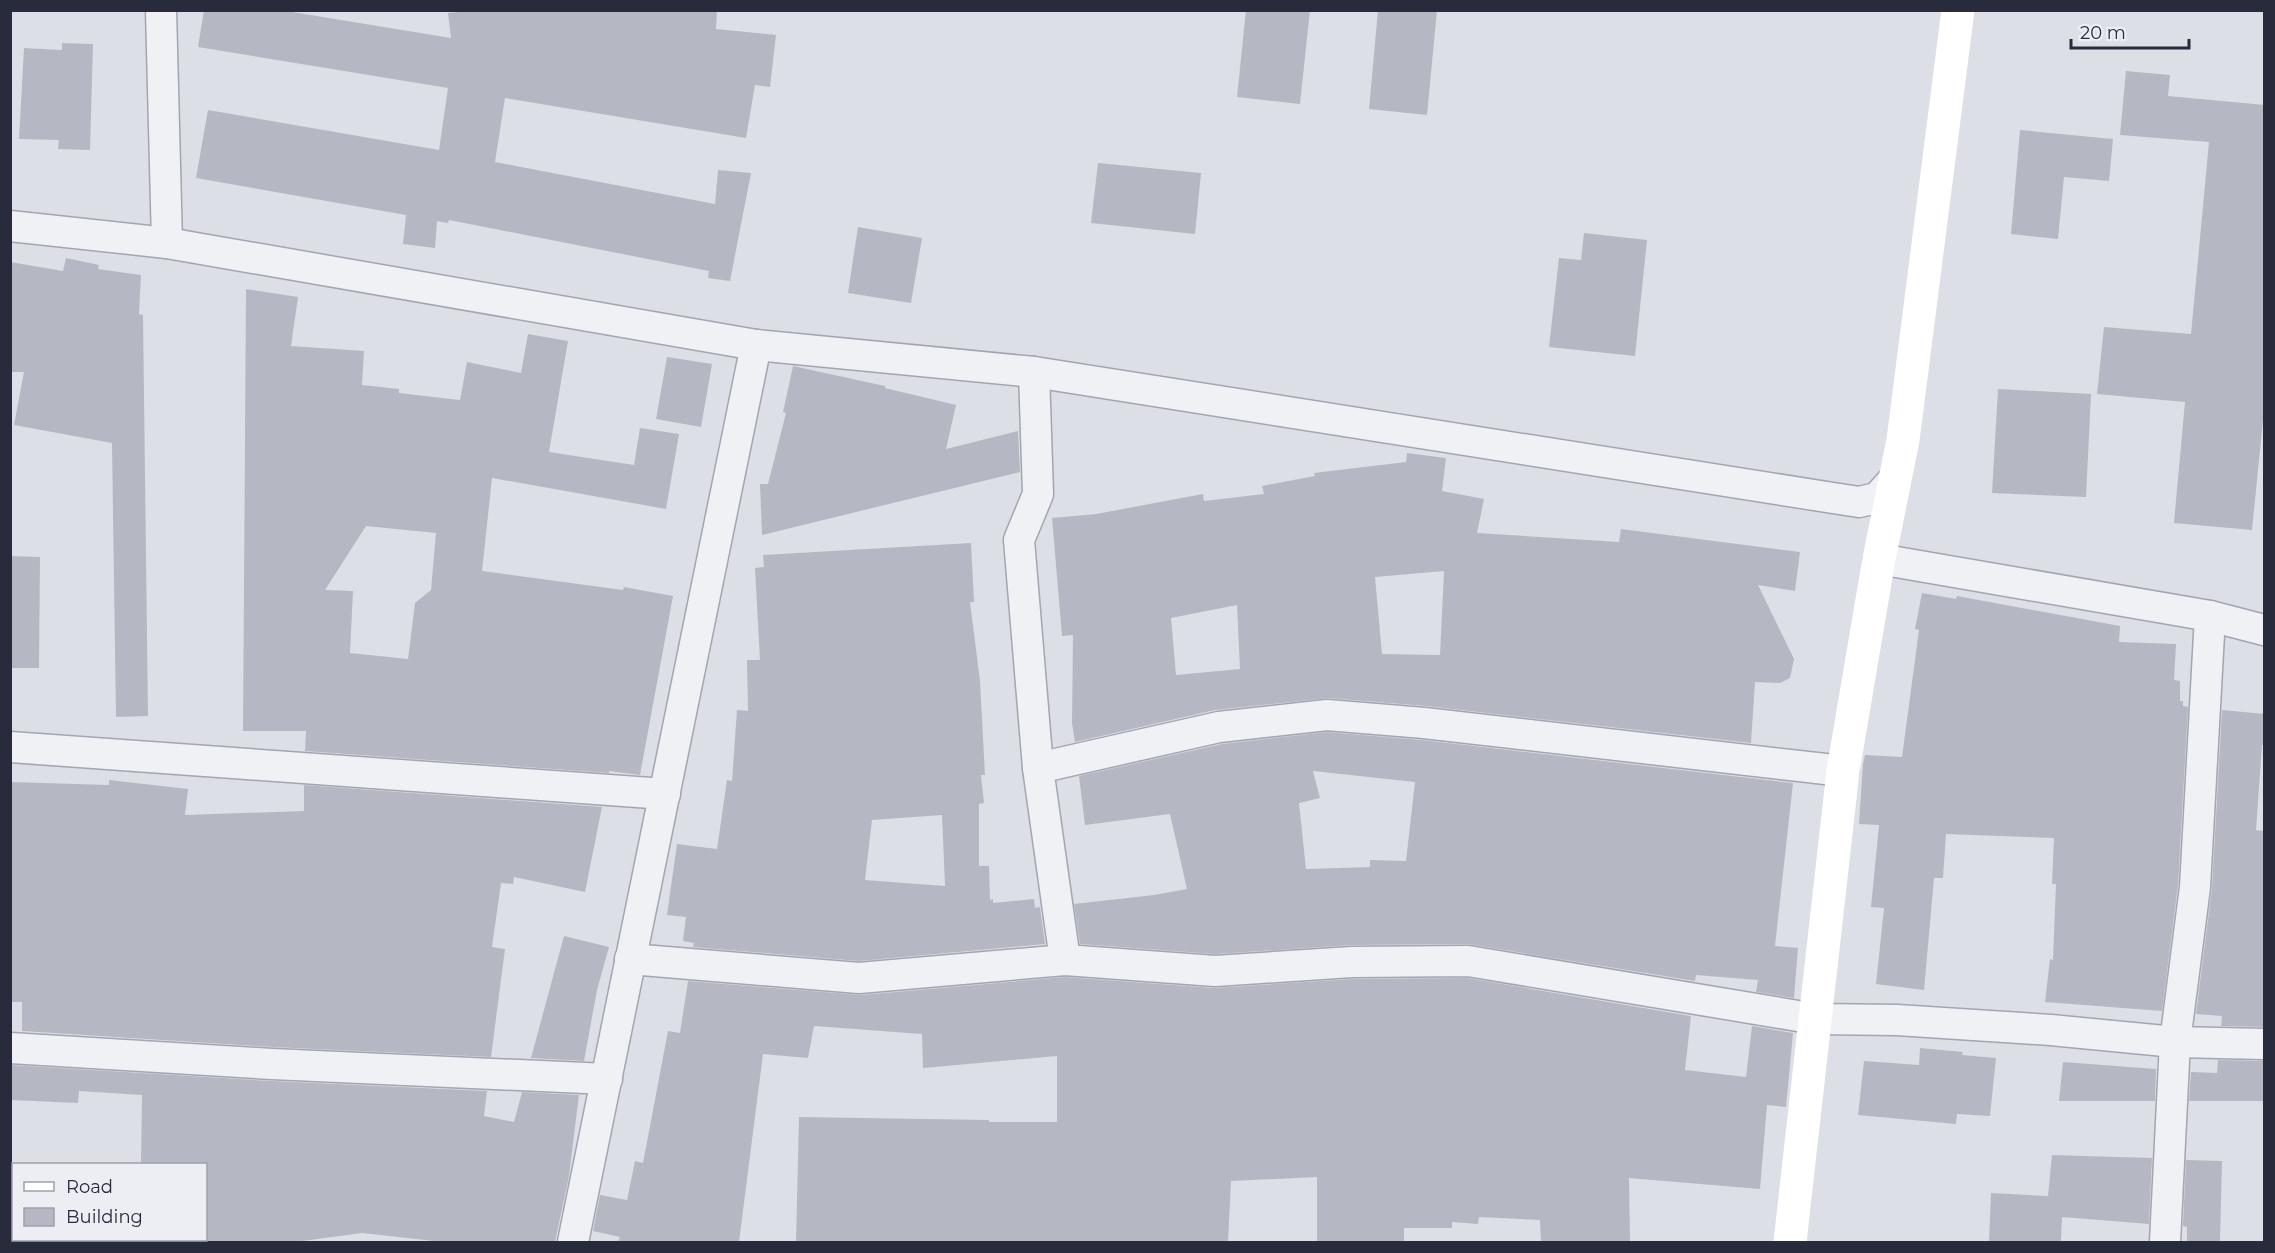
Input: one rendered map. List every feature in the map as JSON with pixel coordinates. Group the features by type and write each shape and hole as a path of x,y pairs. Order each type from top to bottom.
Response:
{"street":[{"path":"161,10 167,243"},
{"path":"1790,1242 1843,771 1879,558 1903,440 1958,10"},
{"path":"10,226 167,243 756,345 1034,372 1859,502 1877,498 1895,478"},
{"path":"573,1242 756,345"},
{"path":"1034,372 1038,494 1019,540 1038,768 1065,960"},
{"path":"1879,558 2210,616 2265,630"},
{"path":"2165,1242 2175,1042 2195,887 2210,616"},
{"path":"1038,768 1219,727 1327,715 1424,723 1843,771"},
{"path":"10,747 665,794"},
{"path":"630,959 859,978 1065,960 1215,971 1352,962 1468,961 1816,1019 1908,1021 2051,1030 2175,1042 2265,1044"},
{"path":"10,1048 272,1064 607,1078"}],"building":[{"path":"204,10 280,10 451,38 448,13 479,10 717,10 716,29 776,35 770,87 755,85 746,138 505,98 495,162 715,204 718,170 751,173 730,281 708,278 709,271 449,220 448,223 437,221 435,248 403,244 406,215 196,178 208,110 439,150 448,88 198,47"},
{"path":"1246,10 1310,10 1300,104 1237,97"},
{"path":"1378,10 1437,10 1427,115 1369,109"},
{"path":"62,43 93,44 90,150 58,149 59,140 19,139 24,48 62,50"},
{"path":"2126,71 2170,75 2168,96 2265,105 2265,400 2252,530 2174,523 2185,402 2097,394 2104,327 2191,334 2209,142 2120,135"},
{"path":"2020,130 2113,139 2109,181 2064,177 2058,239 2011,234"},
{"path":"1098,163 1201,173 1195,234 1091,223"},
{"path":"858,227 922,238 911,303 848,293"},
{"path":"1584,233 1647,240 1635,356 1549,347 1559,258 1581,260"},
{"path":"66,258 99,265 98,269 141,275 139,314 143,315 148,716 116,717 112,443 14,425 24,372 10,372 10,262 63,271"},
{"path":"246,289 298,297 291,346 364,351 362,385 399,389 399,393 460,400 467,362 521,373 528,334 568,341 549,452 634,465 640,428 679,434 666,509 492,478 482,571 623,590 624,587 673,596 640,775 305,751 306,731 243,731","holes":["366,526 436,533 431,590 415,603 408,659 350,653 353,591 325,590"]},
{"path":"667,357 712,364 701,427 656,419"},
{"path":"793,366 885,386 885,388 956,405 946,449 1018,431 1020,472 762,535 760,484 768,484 786,413 783,412"},
{"path":"1998,389 2091,394 2086,497 1992,493"},
{"path":"1407,453 1446,458 1442,491 1484,499 1477,533 1619,542 1621,529 1800,552 1795,591 1758,585 1794,659 1790,678 1780,683 1755,682 1751,743 1426,706 1328,698 1215,710 1075,742 1072,723 1073,635 1062,636 1052,518 1096,514 1203,494 1204,501 1264,494 1262,486 1315,476 1314,473 1406,462","holes":["1444,571 1440,655 1382,654 1375,577","1237,605 1240,669 1176,675 1171,618"]},
{"path":"971,543 974,602 970,602 980,681 985,775 981,775 984,803 979,804 979,866 989,866 990,900 993,899 993,903 1034,899 1035,908 1040,907 1045,944 859,961 693,947 694,943 683,941 686,917 667,915 677,844 717,849 727,780 732,781 737,710 748,711 747,660 760,660 755,568 764,567 763,555","holes":["942,815 945,886 865,880 872,820"]},
{"path":"10,556 40,557 39,668 10,668"},
{"path":"1922,593 1956,599 1957,596 2120,626 2119,642 2176,644 2174,680 2180,681 2180,701 2183,701 2183,706 2188,707 2178,885 2162,1011 2045,1002 2050,959 2053,960 2056,884 2052,884 2054,838 1946,834 1943,878 1934,878 1924,990 1876,984 1884,908 1871,907 1879,825 1859,824 1863,764 1865,755 1902,757 1919,630 1915,629"},
{"path":"2222,710 2265,714 2265,745 2262,745 2256,830 2265,831 2265,1027 2221,1026 2222,1016 2196,1014 2212,888"},
{"path":"1327,732 1422,740 1793,783 1775,946 1798,948 1794,998 1756,992 1758,980 1696,975 1695,981 1468,944 1352,945 1215,954 1080,944 1074,904 1187,889 1170,814 1085,825 1079,776 1222,744","holes":["1313,771 1415,782 1406,861 1370,860 1370,867 1306,869 1299,803 1320,798"]},
{"path":"109,780 188,789 185,815 304,811 304,785 602,807 585,892 514,877 513,884 501,883 492,947 505,949 491,1057 273,1047 22,1031 22,1002 10,1002 10,782 109,785"},
{"path":"564,936 609,947 597,990 584,1061 531,1058"},
{"path":"1065,977 1214,988 1353,979 1467,978 1691,1016 1685,1070 1746,1077 1752,1026 1793,1033 1786,1107 1767,1105 1760,1189 1629,1178 1630,1242 1541,1242 1540,1220 1479,1217 1478,1224 1452,1222 1452,1228 1404,1228 1404,1242 1317,1242 1317,1177 1231,1181 1228,1242 796,1242 799,1117 1057,1122 1057,1056 923,1068 922,1034 814,1026 808,1058 763,1054 739,1242 618,1242 620,1237 593,1231 600,1195 627,1200 635,1161 643,1163 668,1031 680,1033 688,981 861,995"},
{"path":"1920,1048 1996,1058 1990,1116 1957,1114 1956,1124 1858,1115 1864,1061 1919,1065"},
{"path":"2218,1060 2265,1061 2265,1101 2189,1101 2191,1072 2217,1073"},
{"path":"2063,1062 2156,1069 2155,1101 2059,1101"},
{"path":"10,1065 487,1091 484,1116 514,1122 522,1092 579,1095 569,1176 555,1242 443,1242 362,1233 295,1242 206,1242 207,1163 141,1163 142,1095 79,1091 78,1103 10,1100"},
{"path":"2052,1155 2152,1158 2149,1224 2062,1217 2061,1241 1989,1242 1991,1193 2048,1196"},
{"path":"2186,1160 2222,1161 2220,1242 2187,1242 2187,1227 2183,1226"}]}
